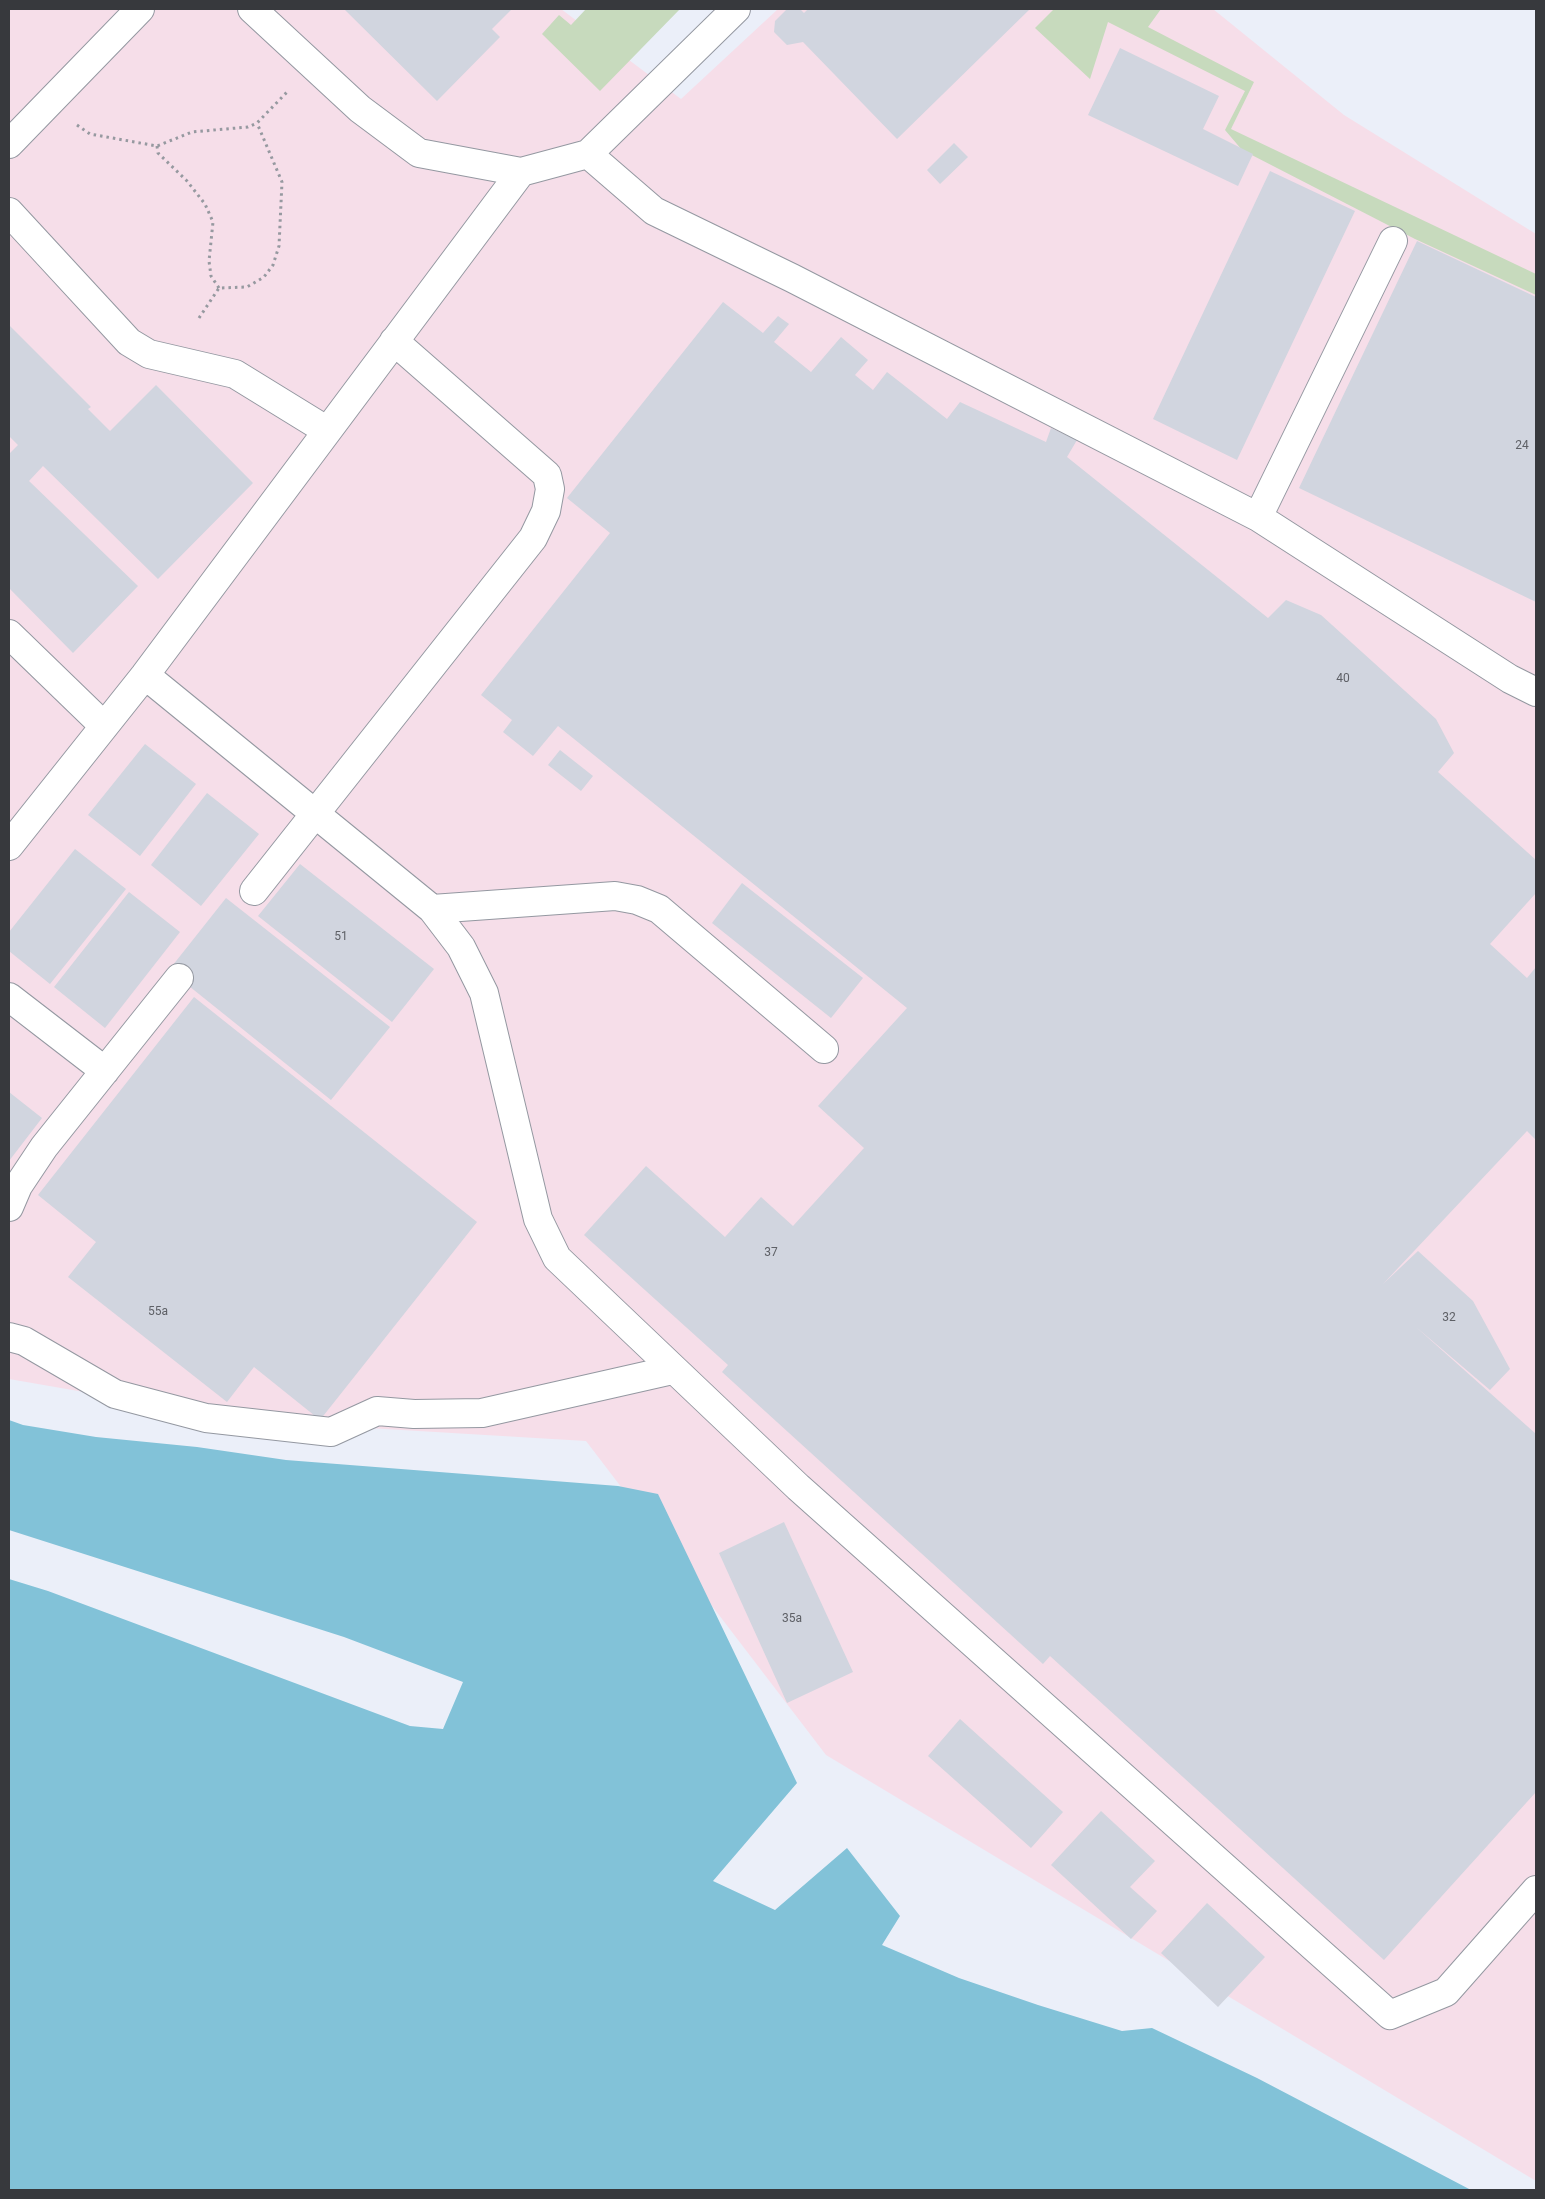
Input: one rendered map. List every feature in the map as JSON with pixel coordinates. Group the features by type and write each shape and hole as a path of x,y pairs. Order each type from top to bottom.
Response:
{"lane":[{"path":"9,144 140,9"},
{"path":"252,9 360,109 419,153 521,172 588,154 732,13"},
{"path":"588,154 654,211 792,278 1258,516 1510,679 1536,692"},
{"path":"9,846 145,675 326,430 521,172"},
{"path":"9,212 129,342 149,354 235,374 326,430"},
{"path":"1258,516 1393,241"},
{"path":"254,891 533,538 546,511 550,489 547,475 394,341"},
{"path":"9,634 104,726"},
{"path":"145,675 432,909 461,947 484,993 538,1219 557,1258 672,1370 813,1500 1390,2015 1446,1992 1536,1890"},
{"path":"432,909 616,896 637,900 659,909 824,1049"},
{"path":"9,1207 18,1186 44,1148 179,978"},
{"path":"9,996 105,1072"},
{"path":"9,1336 24,1341 114,1394 206,1418 331,1432 377,1411 414,1414 482,1413 672,1370"}],"path":[{"path":"50,102 90,134 157,146 192,132 248,127 257,123 295,84"},
{"path":"219,288 247,287 264,277 273,265 279,246 282,182 257,123"},
{"path":"157,146 158,153 187,181 205,204 213,222 209,261 211,276 219,288"},
{"path":"199,318 219,288"}],"shaded area":[{"path":"9,9 561,9 681,99 778,9 1213,9 1344,115 1536,234 1536,2181 826,1755 586,1441 251,1421 9,1379"}],"green space":[{"path":"586,9 680,9 600,91 542,34 559,15 571,25"},
{"path":"1054,9 1161,9 1148,27 1254,82 1231,129 1536,274 1536,295 1415,239 1242,150 1225,130 1245,91 1108,22 1090,79 1035,28"}],"water":[{"path":"9,1420 23,1425 96,1437 197,1447 286,1460 618,1486 658,1494 797,1783 713,1881 775,1910 847,1848 900,1916 882,1945 959,1978 1122,2031 1152,2028 1257,2078 1471,2190 9,2190 9,1579 48,1591 410,1726 443,1729 463,1682 344,1637 9,1530"}],"building":[{"path":"344,9 512,9 492,29 500,37 437,101"},
{"path":"787,9 801,10 804,13 808,9 1030,9 897,139 803,42 787,45 774,32 775,21"},
{"path":"1120,48 1219,96 1203,129 1253,154 1238,186 1088,115"},
{"path":"954,143 968,157 940,184 927,170"},
{"path":"1270,171 1355,211 1237,460 1153,419"},
{"path":"1417,241 1536,297 1536,602 1299,488"},
{"path":"723,302 763,333 778,316 789,324 774,342 811,372 841,337 868,360 855,375 873,390 887,372 947,419 960,402 1046,442 1051,428 1077,440 1067,457 1268,618 1286,600 1321,615 1436,719 1454,753 1438,772 1536,860 1536,893 1490,944 1527,978 1536,967 1536,1140 1527,1131 1383,1284 1418,1251 1473,1301 1510,1369 1490,1390 1416,1327 1536,1434 1536,1792 1384,1960 1050,1656 1043,1664 722,1372 728,1365 584,1235 646,1166 725,1237 761,1197 793,1226 864,1148 818,1106 907,1008 558,726 533,756 503,732 512,720 481,695 610,533 567,498"},
{"path":"9,325 91,407 88,409 110,431 156,385 253,483 158,579 43,466 29,481 138,586 73,653 9,588 9,454 18,445 9,436"},
{"path":"145,744 196,784 140,856 88,815"},
{"path":"560,750 593,776 581,791 548,765"},
{"path":"207,793 259,834 201,906 151,865"},
{"path":"75,849 126,889 50,984 9,951 9,932"},
{"path":"300,864 434,969 392,1022 258,916"},
{"path":"742,883 863,978 831,1018 712,923"},
{"path":"129,892 180,932 105,1028 54,987"},
{"path":"226,898 390,1027 331,1100 169,970"},
{"path":"194,997 477,1222 320,1420 254,1367 227,1402 68,1277 96,1242 38,1195"},
{"path":"9,1092 42,1118 9,1161"},
{"path":"784,1522 853,1672 787,1703 719,1553"},
{"path":"960,1719 1063,1812 1031,1848 928,1756"},
{"path":"1101,1811 1155,1861 1130,1887 1157,1911 1131,1939 1051,1865"},
{"path":"1207,1903 1265,1957 1218,2007 1161,1953"}]}
